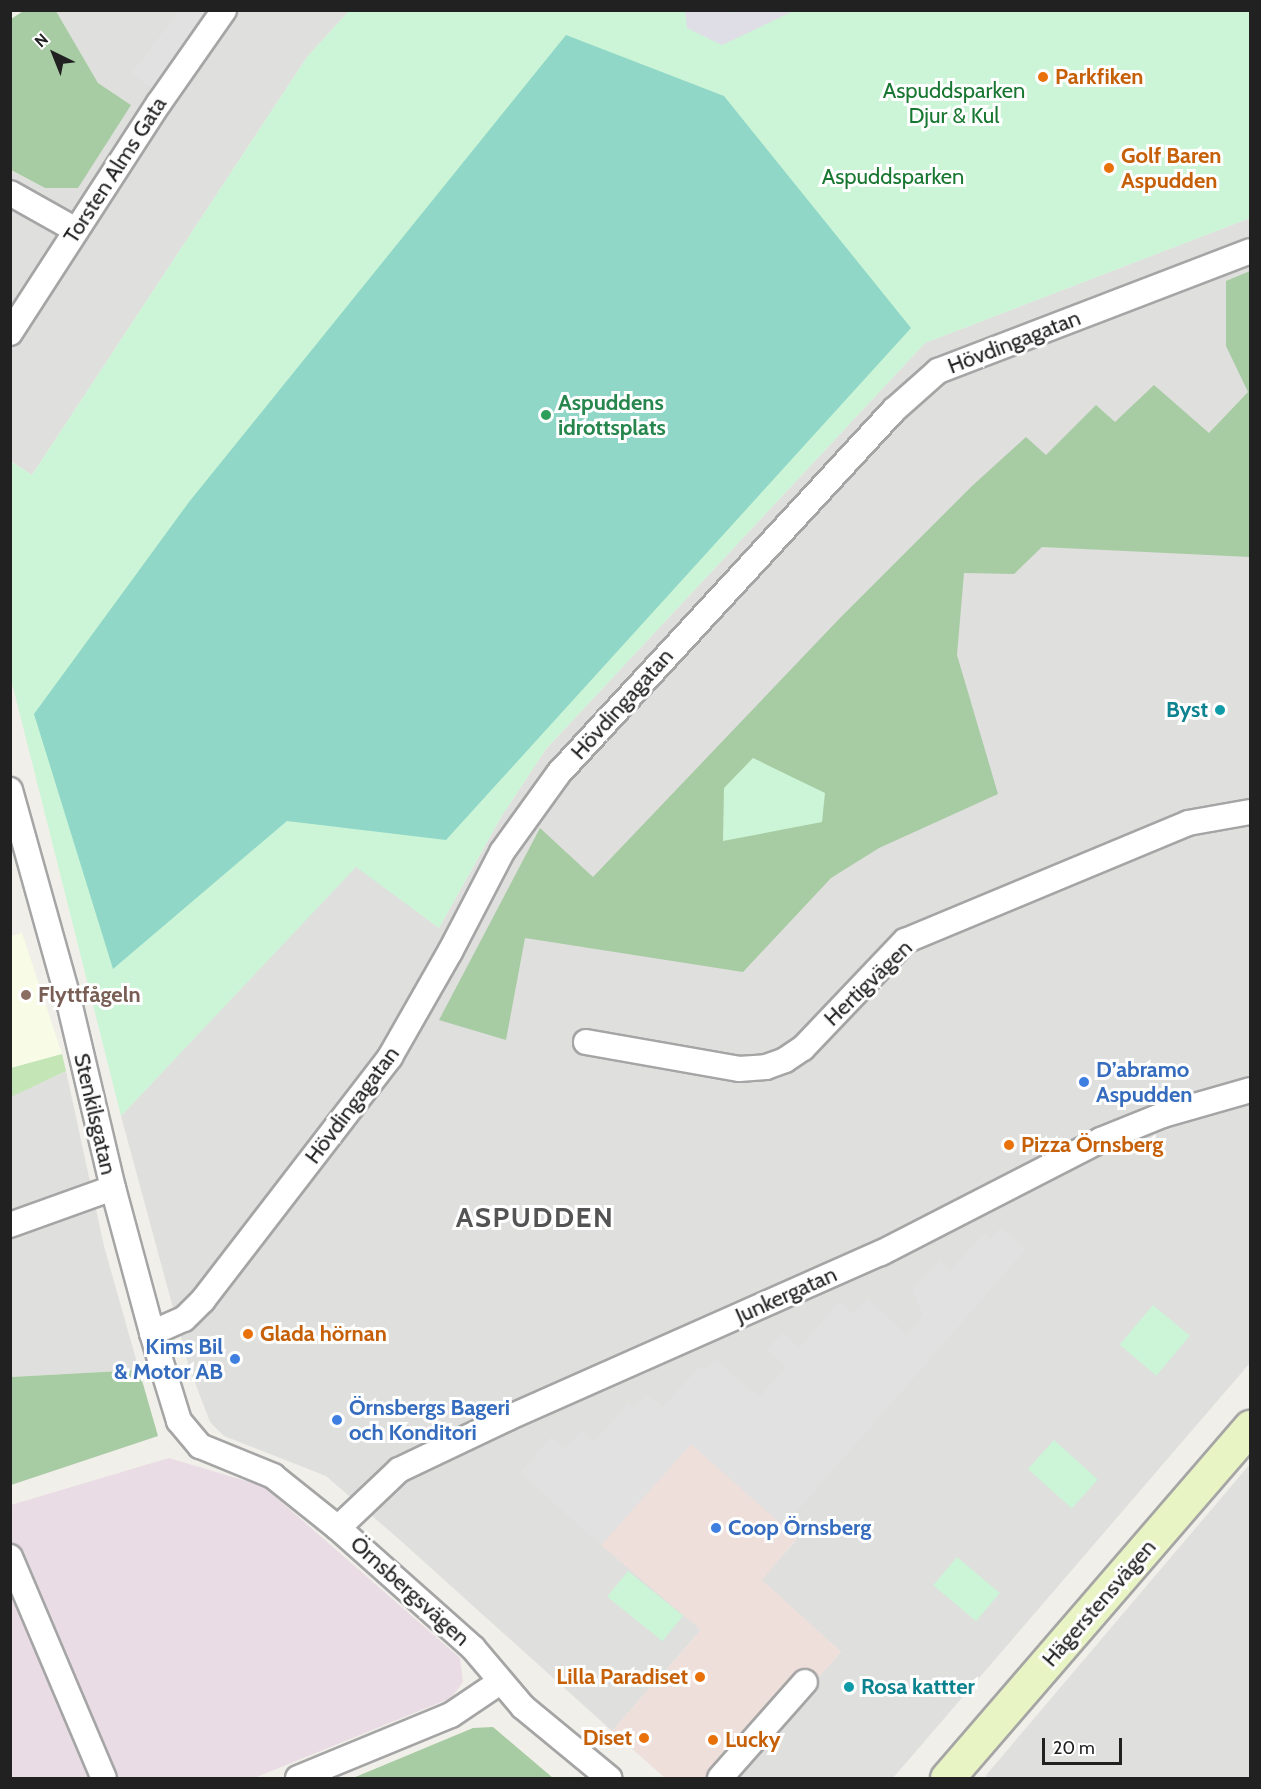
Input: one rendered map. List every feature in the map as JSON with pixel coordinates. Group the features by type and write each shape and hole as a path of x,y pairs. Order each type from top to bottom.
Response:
{"street":[{"name":"Torsten Alms Gata","path":"10,333 159,104 224,10"},
{"path":"10,193 76,230"},
{"name":"Hövdingagatan","path":"152,1333 184,1319 203,1300 390,1057 450,952 502,852 558,773 894,410 938,371 1251,251"},
{"name":"Stenkilsgatan","path":"10,790 69,1002 113,1188 152,1333 179,1421 188,1435"},
{"name":"Hertigvägen","path":"586,1042 739,1069 776,1064 803,1048 904,941 1188,822 1251,812"},
{"name":"Junkergatan","path":"338,1528 399,1470 508,1418 881,1253 1101,1140 1163,1114 1251,1090"},
{"path":"10,1226 113,1188"},
{"name":"Hägerstensvägen","path":"946,1779 1251,1427"},
{"name":"Örnsbergsvägen","path":"188,1435 200,1446 273,1476 338,1528 473,1648 500,1682 524,1707 609,1779"},
{"path":"10,1557 104,1779"},
{"path":"298,1779 451,1715 500,1682"},
{"path":"720,1779 805,1682"}],"shaded area":[{"path":"56,11 349,11 307,57 32,475 11,461 10,170 45,188 131,105 98,83"},
{"path":"179,11 226,11 165,98 132,73"},
{"path":"685,11 730,11 732,13 738,11 794,11 722,45 687,28"},
{"name":"Aspuddens idrottsplats","path":"566,35 724,96 911,328 446,840 287,821 113,969 34,714 189,502"},
{"path":"1250,218 1250,1363 893,1778 727,1778 841,1652 761,1580 797,1539 701,1630 612,1731 326,1476 224,1436 210,1422 189,1367 121,1116 356,866 439,928 501,817 546,749 925,343"},
{"name":"Flyttfågeln","path":"22,933 62,1054 11,1068 11,936"},
{"path":"66,1071 104,1246 139,1370 11,1377 10,1097"},
{"path":"1001,1227 1026,1249 784,1526 691,1444 601,1545 520,1473 551,1437 565,1449 581,1431 594,1442 628,1403 634,1408 647,1394 663,1407 700,1366 706,1370 715,1359 759,1397 786,1367 767,1350 782,1333 799,1348 839,1302 853,1314 867,1299 906,1334 923,1315 912,1287 940,1260 951,1270 984,1233 991,1239"},
{"path":"691,1444 797,1538 762,1580 841,1652 727,1778 665,1778 612,1731 701,1630 601,1545"},
{"path":"169,1458 263,1486 460,1658 463,1682 451,1698 254,1778 11,1778 11,1505"},
{"path":"1250,1464 1250,1778 985,1778 987,1774"}],"green space":[{"path":"25,10 56,11 98,83 131,105 78,188 45,188 11,170 11,19"},
{"name":"Aspuddsparken","path":"349,11 1250,11 1250,218 925,343 546,749 501,817 439,928 356,867 121,1116 11,679 10,461 32,475 307,57"},
{"path":"1250,271 1250,557 1042,547 1014,574 964,573 957,655 998,794 879,848 831,878 743,972 525,938 506,1040 439,1020 540,828 593,877 840,618 972,486 1026,437 1046,455 1096,405 1115,422 1154,385 1209,433 1248,392 1226,346 1226,281"},
{"path":"753,758 825,793 822,822 723,841 724,788"},
{"path":"62,1054 66,1071 11,1097 11,1068"},
{"path":"1153,1305 1190,1336 1156,1376 1120,1345"},
{"path":"139,1370 158,1436 11,1485 11,1377"},
{"path":"1054,1440 1098,1479 1072,1508 1028,1469"},
{"path":"957,1557 1000,1593 976,1621 933,1585"},
{"path":"628,1571 683,1616 662,1641 607,1597"},
{"path":"493,1727 553,1778 353,1778 473,1728"}],"place":[{"name":"Parkfiken","path":"1043,77"},
{"name":"Golf Baren Aspudden","path":"1109,168"},
{"name":"Aspuddens idrottsplats","path":"546,415"},
{"name":"Byst","path":"1220,710"},
{"name":"Flyttfågeln","path":"26,995"},
{"name":"D’abramo Aspudden","path":"1084,1082"},
{"name":"Pizza Örnsberg","path":"1009,1145"},
{"name":"Glada hörnan","path":"248,1334"},
{"name":"Kims Bil & Motor AB","path":"235,1359"},
{"name":"Örnsbergs Bageri och Konditori","path":"337,1420"},
{"name":"Coop Örnsberg","path":"716,1528"},
{"name":"Lilla Paradiset","path":"700,1677"},
{"name":"Rosa kattter","path":"849,1687"},
{"name":"Diset","path":"644,1738"},
{"name":"Lucky","path":"713,1740"}],"district":[{"name":"ASPUDDEN","path":"535,1217"}],"park label":[{"name":"Aspuddsparken Djur & Kul","path":"954,102"}]}
